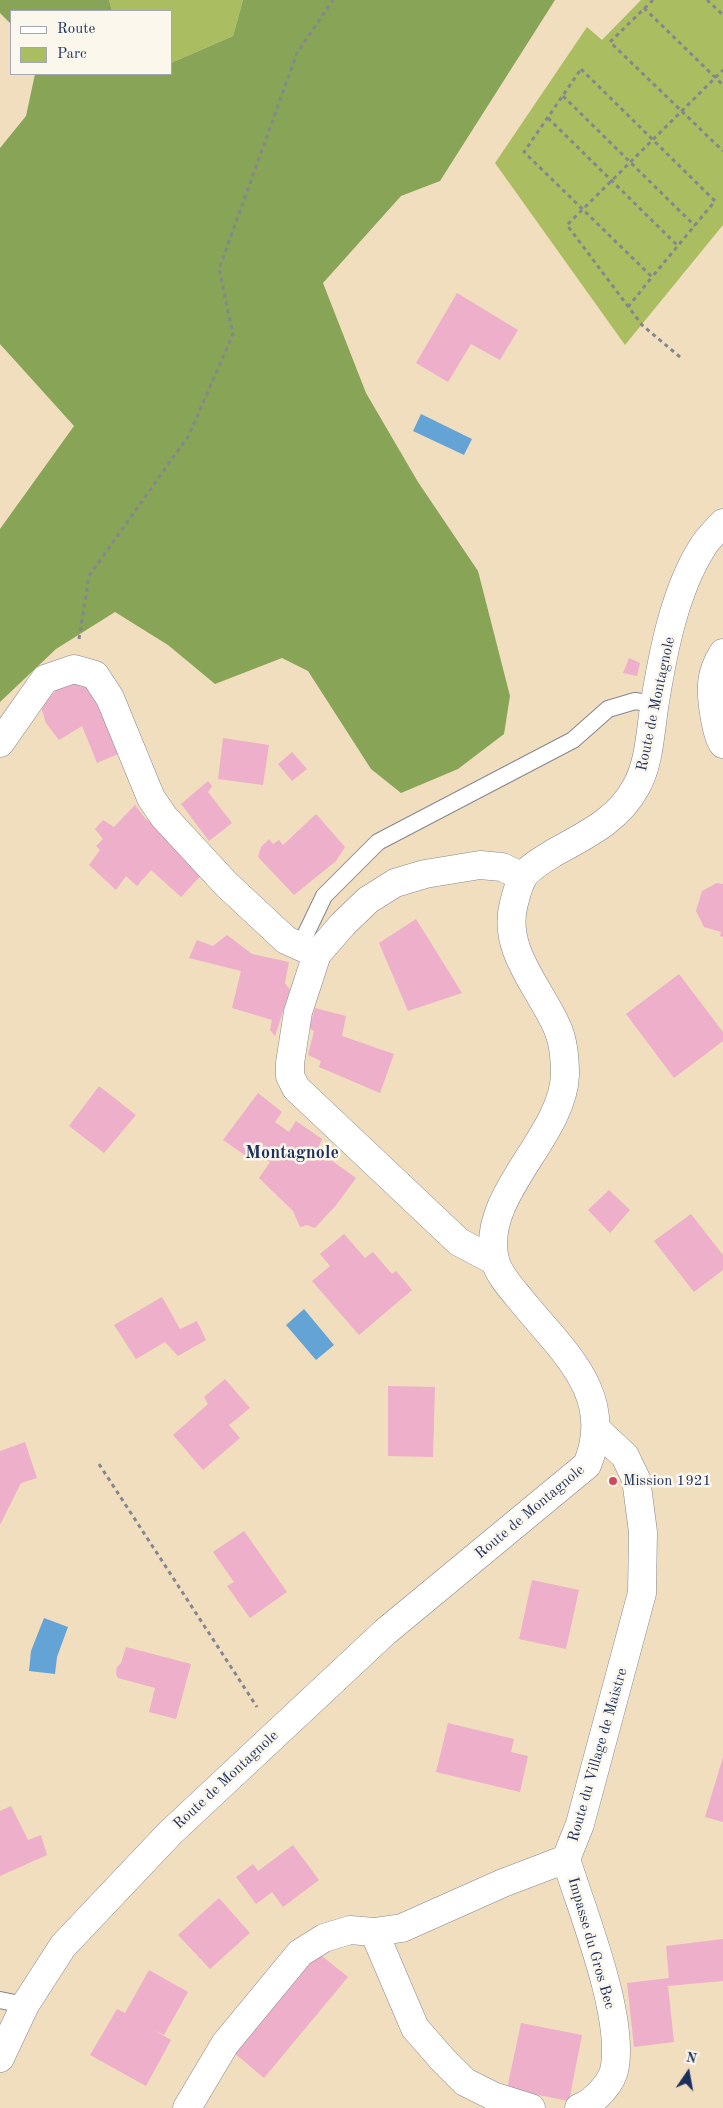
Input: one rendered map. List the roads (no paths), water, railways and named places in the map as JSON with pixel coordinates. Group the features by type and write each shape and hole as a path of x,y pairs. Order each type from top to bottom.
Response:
{"street":[{"name":"Route de Montagnole","path":"0,2058 13,2002 111,1894 170,1833 385,1632 587,1465 594,1449 596,1429 592,1398 572,1358 540,1325 509,1285 495,1261 493,1233 502,1205 558,1106 565,1079 564,1055 558,1029 518,953 510,930 513,905 523,877 541,860 601,828 624,804 644,772 661,669 678,605 690,571 702,546 723,523"},
{"path":"723,653 718,661 712,686 715,714 723,744"},
{"path":"0,743 45,679 74,669 95,676 106,688 151,798 164,817 252,909 286,940 309,950"},
{"path":"495,1261 459,1242 363,1154 296,1088 290,1076 292,1046 309,950 368,900 395,883 425,874 480,865 502,867 523,877"},
{"name":"Route du Village de Maistre","path":"187,2108 225,2044 300,1953 324,1938 350,1930 374,1932 402,1928 502,1883 566,1859 580,1824 642,1593 643,1532 636,1479 625,1456 596,1429"},
{"name":"Impasse du Gros Bec","path":"566,1859 604,1976 617,2040 615,2068 597,2097 584,2107"},
{"path":"374,1932 415,2028 443,2060 465,2082 493,2096 531,2108"}],"lane":[{"path":"309,950 324,896 378,842 573,740 608,709 635,701 654,704"}],"water":[{"path":"421,414 472,439 464,455 413,431"},
{"path":"304,1309 334,1345 316,1360 286,1325"},
{"path":"44,1618 68,1627 57,1657 55,1674 29,1671 31,1651"}],"place":[{"name":"Mission 1921","path":"613,1481"}],"district":[{"name":"Montagnole","path":"292,1153"}]}
